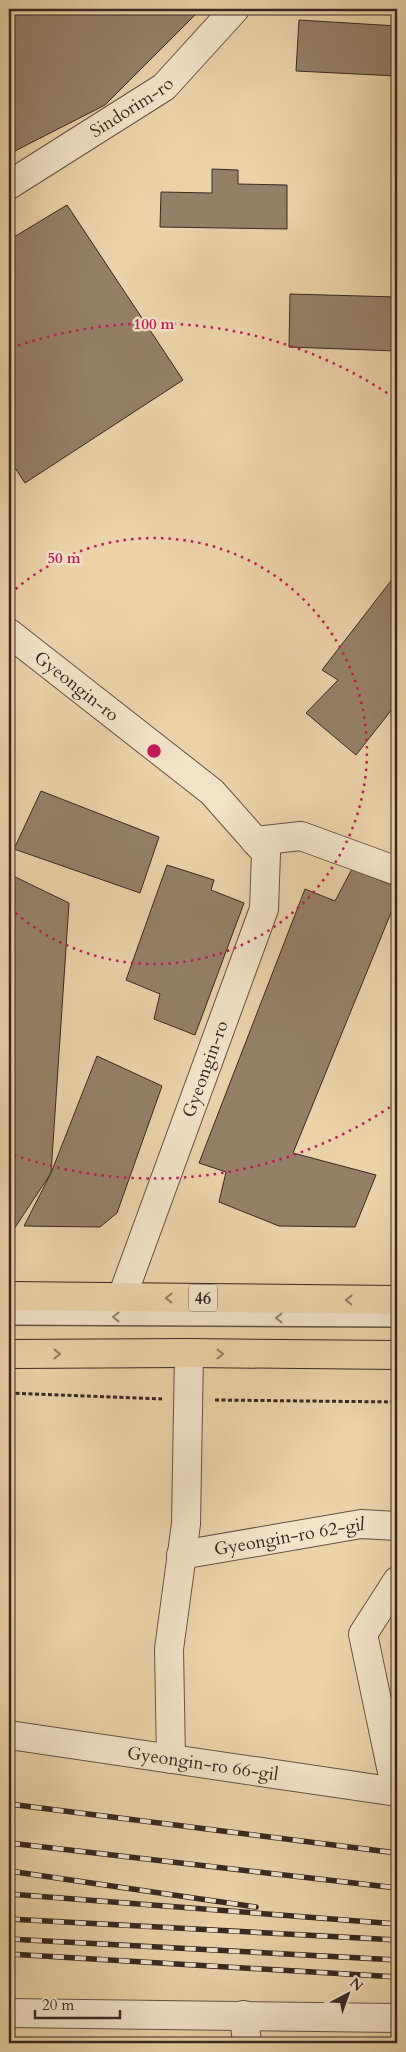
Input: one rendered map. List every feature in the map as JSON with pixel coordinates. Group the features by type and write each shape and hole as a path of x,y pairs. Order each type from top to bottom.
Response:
{"main road":[{"name":"46","path":"9,1296 397,1300"},
{"path":"9,1354 397,1355"}],"street":[{"name":"Sindorim-ro","path":"9,185 164,87 235,9"},
{"name":"Gyeongin-ro","path":"9,633 212,792 266,853 264,909 122,1297"},
{"path":"255,841 301,836 397,871"},
{"path":"171,1759 169,1649 186,1524 188,1353"},
{"name":"Gyeongin-ro 62-gil","path":"181,1555 361,1524 397,1526"},
{"path":"397,1581 363,1634 397,1791"},
{"name":"Gyeongin-ro 66-gil","path":"9,1734 397,1791"},
{"path":"9,2013 397,2018"},
{"path":"244,2016 247,2043"}],"lane":[{"path":"9,1317 397,1319"}],"building":[{"path":"9,9 201,9 105,105 9,154"},
{"path":"299,20 397,26 397,76 296,71"},
{"path":"212,169 238,170 238,184 287,185 287,229 160,227 161,192 212,193"},
{"path":"67,205 183,380 25,483 9,459 9,240"},
{"path":"290,294 397,297 397,351 289,347"},
{"path":"397,573 397,703 356,755 306,713 338,680 322,670"},
{"path":"41,791 159,837 140,893 14,849"},
{"path":"167,865 214,880 211,890 244,903 195,1035 154,1019 160,994 126,980"},
{"path":"352,869 397,887 397,898 293,1153 376,1175 355,1227 279,1226 219,1202 226,1172 199,1163 305,889 335,901"},
{"path":"9,874 69,903 51,1173 14,1229 9,1229"},
{"path":"97,1056 162,1086 117,1213 100,1227 24,1226 51,1173"}],"railway":[{"path":"9,1804 397,1853"},
{"path":"9,1843 397,1888"},
{"path":"9,1871 256,1907"},
{"path":"9,1894 397,1924"},
{"path":"9,1919 397,1940"},
{"path":"9,1939 397,1960"},
{"path":"9,1954 397,1977"}]}
